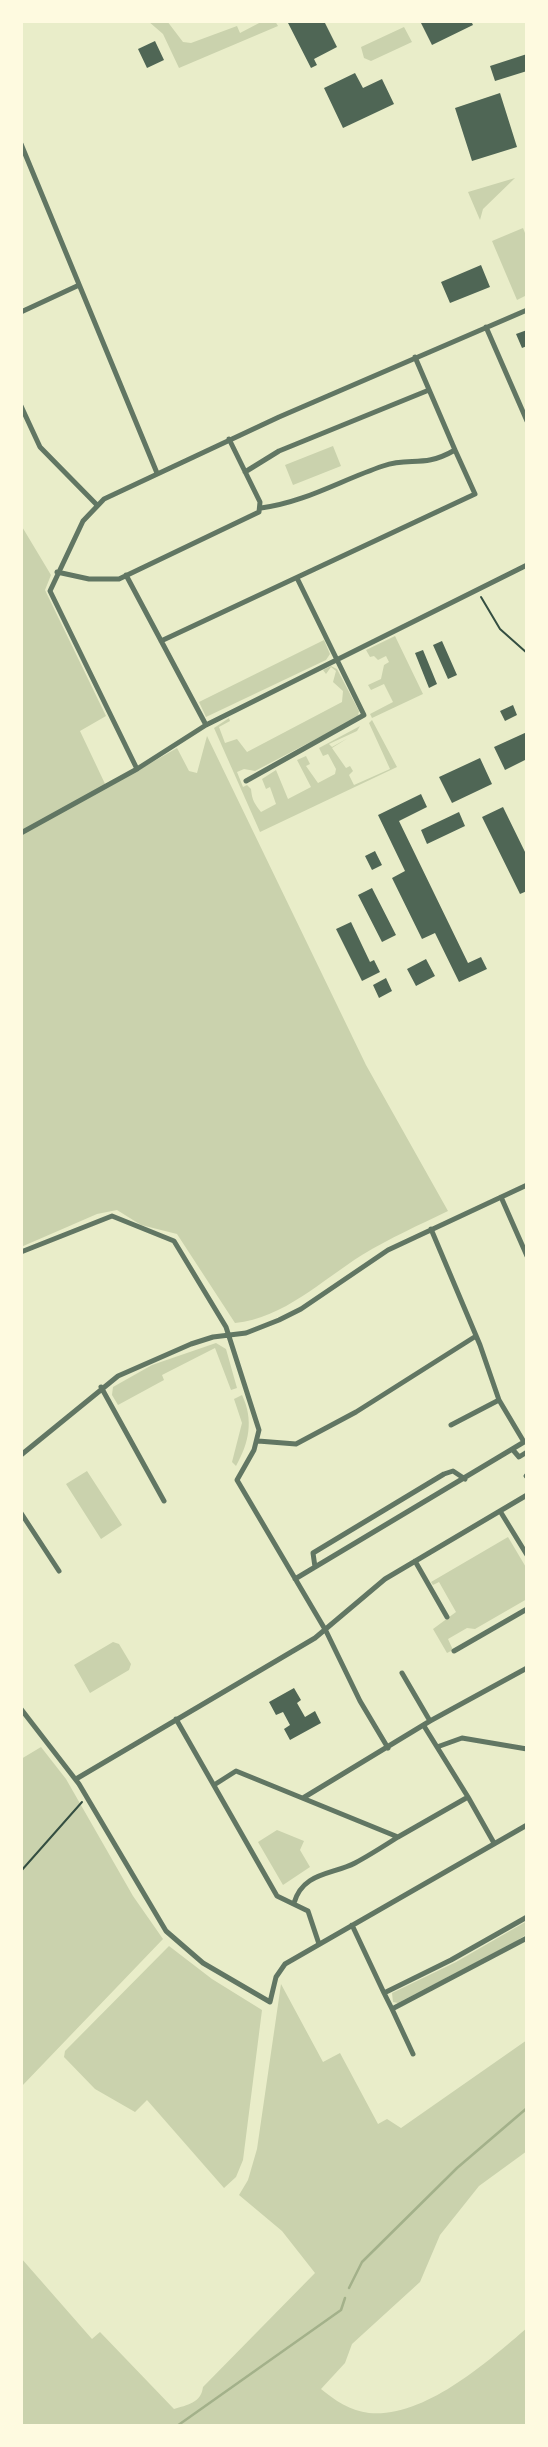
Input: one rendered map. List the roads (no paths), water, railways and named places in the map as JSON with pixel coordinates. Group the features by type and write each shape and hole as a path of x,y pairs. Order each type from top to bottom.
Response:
{"street":[{"path":"21,144 156,473"},
{"path":"21,312 77,286"},
{"path":"136,769 51,593 57,572 76,533 96,504 229,439 527,310"},
{"path":"486,327 527,421"},
{"path":"161,641 475,494 415,357"},
{"path":"245,472 279,451 429,390"},
{"path":"21,406 40,447 96,504"},
{"path":"229,439 261,508"},
{"path":"57,572 109,580 127,575 261,508 299,502 384,466 429,463 455,450"},
{"path":"21,833 136,769 206,725 527,565"},
{"path":"127,575 206,725"},
{"path":"246,780 362,718 363,711 297,578"},
{"path":"21,1455 101,1387 146,1362 213,1337 246,1333 301,1309 388,1250 527,1185"},
{"path":"501,1197 527,1256"},
{"path":"21,1252 112,1216 139,1228 164,1234 183,1252 216,1307 229,1335 258,1418 258,1441 237,1480 326,1631 360,1701 388,1748"},
{"path":"295,1579 525,1441 499,1397 431,1229"},
{"path":"258,1441 296,1444 356,1412 476,1336"},
{"path":"101,1387 164,1501"},
{"path":"451,1425 499,1397"},
{"path":"513,1450 519,1457 527,1452"},
{"path":"315,1567 313,1553 450,1471 465,1479"},
{"path":"76,1779 326,1631 373,1588 527,1495"},
{"path":"500,1511 527,1555"},
{"path":"21,1513 59,1571"},
{"path":"415,1561 447,1617"},
{"path":"454,1651 527,1609"},
{"path":"303,1798 430,1721 527,1668"},
{"path":"402,1673 430,1721"},
{"path":"21,1709 76,1779 166,1931 203,1963 257,1997 270,2002 279,1970 319,1944 527,1825"},
{"path":"176,1719 277,1896 308,1911 319,1944"},
{"path":"424,1726 494,1843"},
{"path":"437,1747 462,1738 527,1749"},
{"path":"214,1785 236,1771 398,1837"},
{"path":"294,1903 303,1885 325,1871 338,1871 468,1797"},
{"path":"384,1993 451,1961 527,1917"},
{"path":"352,1925 413,2054"},
{"path":"391,2009 527,1938"}],"waterway":[{"path":"349,2288 362,2262 457,2168 527,2108"},
{"path":"177,2426 341,2310 345,2298"}]}
